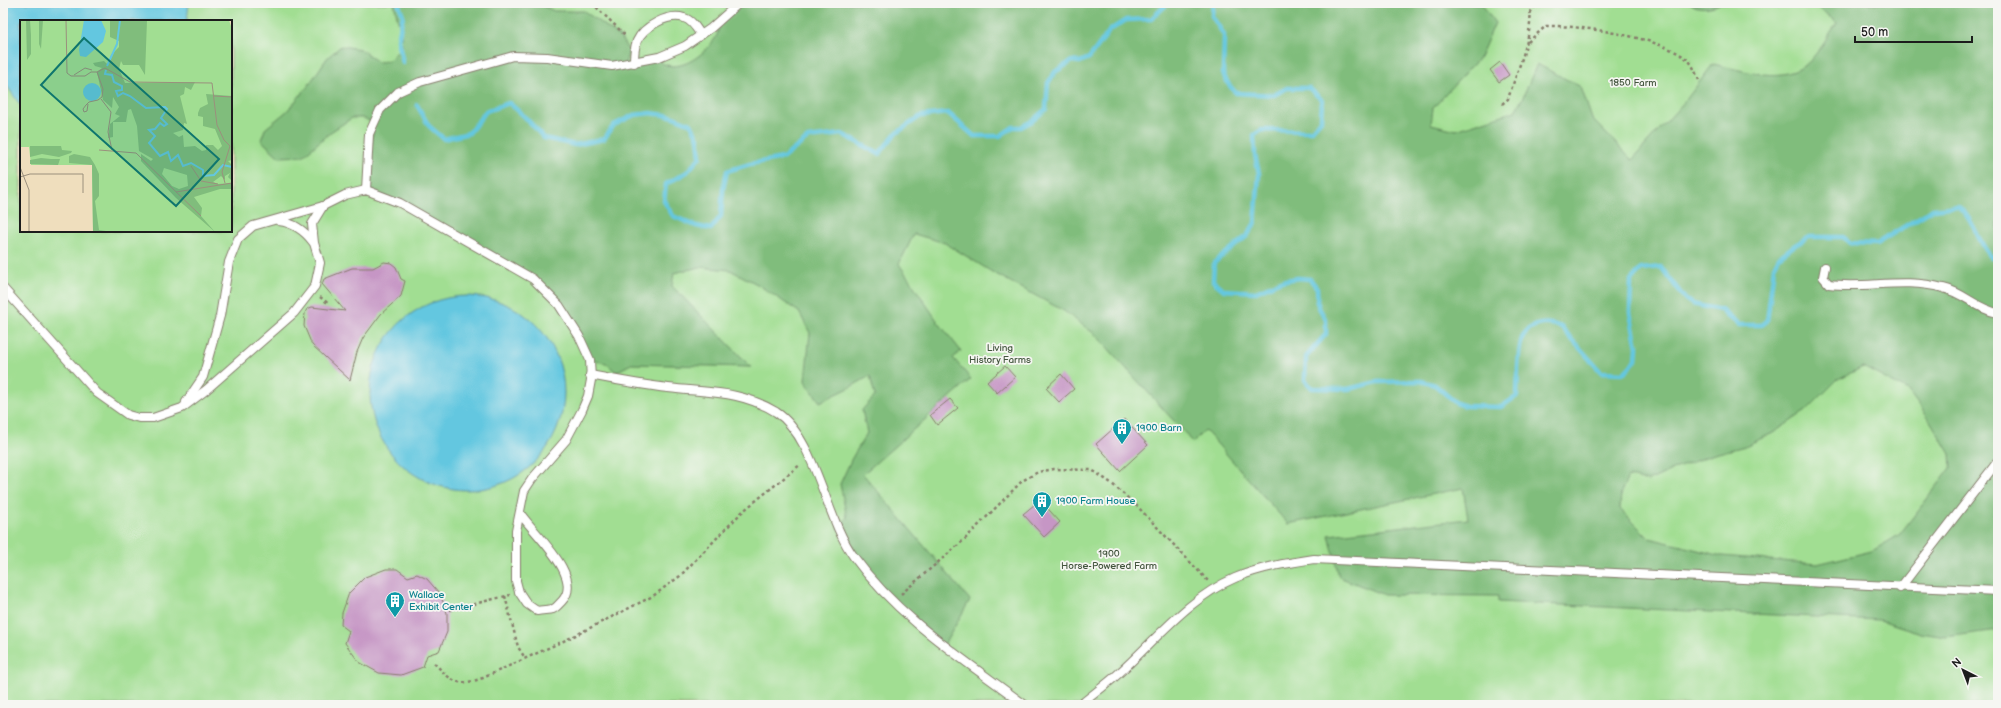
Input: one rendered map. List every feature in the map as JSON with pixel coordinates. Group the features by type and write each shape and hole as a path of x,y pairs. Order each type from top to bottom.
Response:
{"lane":[{"path":"366,190 369,134 380,110 398,92 420,82 513,56 547,57 612,66 660,57 685,46 701,35 739,3"},
{"path":"634,63 636,44 645,30 657,22 671,17 684,18 694,25 701,35"},
{"path":"182,408 202,377 220,316 229,262 238,239 253,226 272,220 293,216 323,206 345,195 366,190 400,203 533,279 558,305 579,336 590,360 588,396 566,440 532,479 524,491 516,531 516,582 519,592 527,604 537,611 554,609 566,596 569,583 555,555 529,527 520,513"},
{"path":"3,288 97,393 109,404 128,415 139,418 153,418 182,408 206,390 294,313 315,286 320,263 314,243 312,224 323,206"},
{"path":"272,220 290,223 305,231 314,243"},
{"path":"1825,267 1823,277 1829,284 1845,286 1892,282 1922,284 1943,288 1961,294 1985,311 1998,313"},
{"path":"590,375 667,388 732,394 751,399 777,413 792,427 805,448 837,527 853,556 892,602 944,645 1025,705"},
{"path":"1900,588 1998,461"},
{"path":"1080,705 1117,675 1178,616 1214,589 1235,578 1278,564 1314,559 1900,588 1998,591"}],"path":[{"path":"592,3 636,44"},
{"path":"1528,42 1530,14 1529,3"},
{"path":"1530,14 1537,3"},
{"path":"1502,104 1508,99 1522,53 1528,42 1546,26 1585,28 1634,37 1662,46 1689,61 1699,80"},
{"path":"434,663 447,676 459,683 470,683 570,638 635,606 680,576 742,512 809,457"},
{"path":"892,602 964,540 1022,481 1038,472 1054,469 1092,470 1111,483 1143,512 1194,565 1214,589"},
{"path":"450,610 519,592"},
{"path":"505,596 518,647 525,658"}],"green space":[{"name":"Living History Farms","path":"3,3 1998,3 1998,705 3,705"},
{"path":"394,3 537,3 554,11 584,11 620,37 629,51 625,64 655,58 663,64 671,66 688,62 704,51 716,37 723,17 739,3 1481,3 1495,23 1480,57 1433,108 1431,124 1456,130 1515,111 1522,99 1537,64 1581,87 1592,119 1632,160 1686,100 1713,64 1750,72 1776,75 1789,73 1800,69 1810,61 1837,23 1813,3 1998,3 1998,630 1946,637 1921,633 1880,620 1498,602 1498,596 1384,595 1339,577 1329,535 1468,519 1463,488 1288,524 1205,430 1193,442 1096,335 1064,311 992,272 945,243 914,234 899,264 938,322 961,351 953,358 971,379 863,474 970,600 944,645 876,584 837,527 847,518 840,484 852,458 867,433 862,410 875,396 870,376 820,402 805,381 810,333 799,312 757,284 730,270 700,267 674,273 672,286 751,367 631,364 616,372 606,363 590,360 559,305 533,279 400,203 366,190 374,123 362,118 352,118 332,131 303,156 279,157 261,140 265,129 287,111 308,86 327,58 341,46 360,49 378,62 388,61 402,47 401,34","holes":["1863,367 1908,391 1929,419 1950,454 1951,468 1899,535 1872,551 1817,564 1722,556 1649,538 1620,509 1621,492 1628,477 1648,481 1711,455 1745,446 1773,433 1806,411 1838,379"]},
{"path":"1690,3 1721,3 1705,8 1697,7"}],"water":[{"path":"3,3 189,3 187,20 20,20 20,105 3,80"},
{"path":"467,296 486,298 504,303 521,312 536,324 548,339 557,356 562,374 564,393 562,412 557,430 548,447 536,462 521,474 504,483 486,488 467,490 448,488 430,483 413,474 398,462 386,447 377,430 372,412 370,393 372,374 377,356 386,339 398,324 413,312 430,303 448,298"}],"building":[{"path":"1500,62 1509,75 1499,82 1490,70"},
{"path":"384,262 391,263 396,267 401,279 405,281 401,296 381,314 363,338 357,352 350,380 312,345 304,326 305,313 307,309 312,307 345,311 322,284 324,279 352,268 373,268"},
{"path":"1005,366 1015,377 997,393 987,382"},
{"path":"1061,374 1074,389 1059,402 1046,388"},
{"path":"950,399 958,408 937,425 930,415"},
{"name":"1900 Barn","path":"1124,419 1148,445 1120,471 1096,444"},
{"name":"1900 Farm House","path":"1040,500 1060,522 1044,537 1023,514"},
{"name":"Wallace Exhibit Center","path":"386,569 397,569 408,577 417,574 427,579 440,594 447,613 447,632 439,651 427,655 423,667 401,675 379,673 359,662 345,643 349,631 341,625 342,613 349,593 365,577"}],"waterway":[{"path":"398,3 403,15 398,40 403,63"},
{"path":"417,105 429,126 444,139 469,133 486,111 509,103 524,116 544,138 575,145 604,139 614,125 634,115 651,113 671,116 691,124 698,138 700,157 687,172 666,184 664,201 673,216 696,226 711,229 721,216 723,189 727,171 750,164 783,158 808,138 842,134 879,154 895,134 921,116 948,113 974,136 1000,136 1013,127 1021,127 1032,121 1046,109 1048,83 1055,72 1072,61 1080,62 1089,58 1110,30 1126,20 1151,19 1165,6 1165,3"},
{"path":"1213,3 1212,16 1224,35 1223,74 1229,85 1236,93 1274,95 1287,88 1309,88 1322,100 1321,120 1311,131 1262,130 1254,135 1255,155 1259,174 1255,223 1247,236 1214,263 1213,281 1224,290 1256,292 1281,281 1298,278 1310,279 1317,288 1318,306 1326,320 1326,334 1306,357 1305,380 1312,388 1348,389 1377,382 1421,381 1435,385 1456,403 1466,406 1501,407 1517,396 1519,355 1523,336 1531,327 1543,324 1561,327 1601,372 1624,373 1636,360 1637,347 1630,313 1631,280 1641,269 1661,267 1685,299 1692,304 1721,310 1739,325 1762,325 1767,321 1774,267 1779,257 1795,245 1809,237 1843,237 1851,243 1876,244 1933,209 1958,206 1968,218 1986,251 1991,257 1998,257"}],"place":[{"name":"1900 Barn","path":"1122,445"},
{"name":"1900 Farm House","path":"1042,518"},
{"name":"Wallace Exhibit Center","path":"395,618"}],"park label":[{"name":"1850 Farm","path":"1633,83"},
{"name":"1900 Horse-Powered Farm","path":"1109,560"}]}
